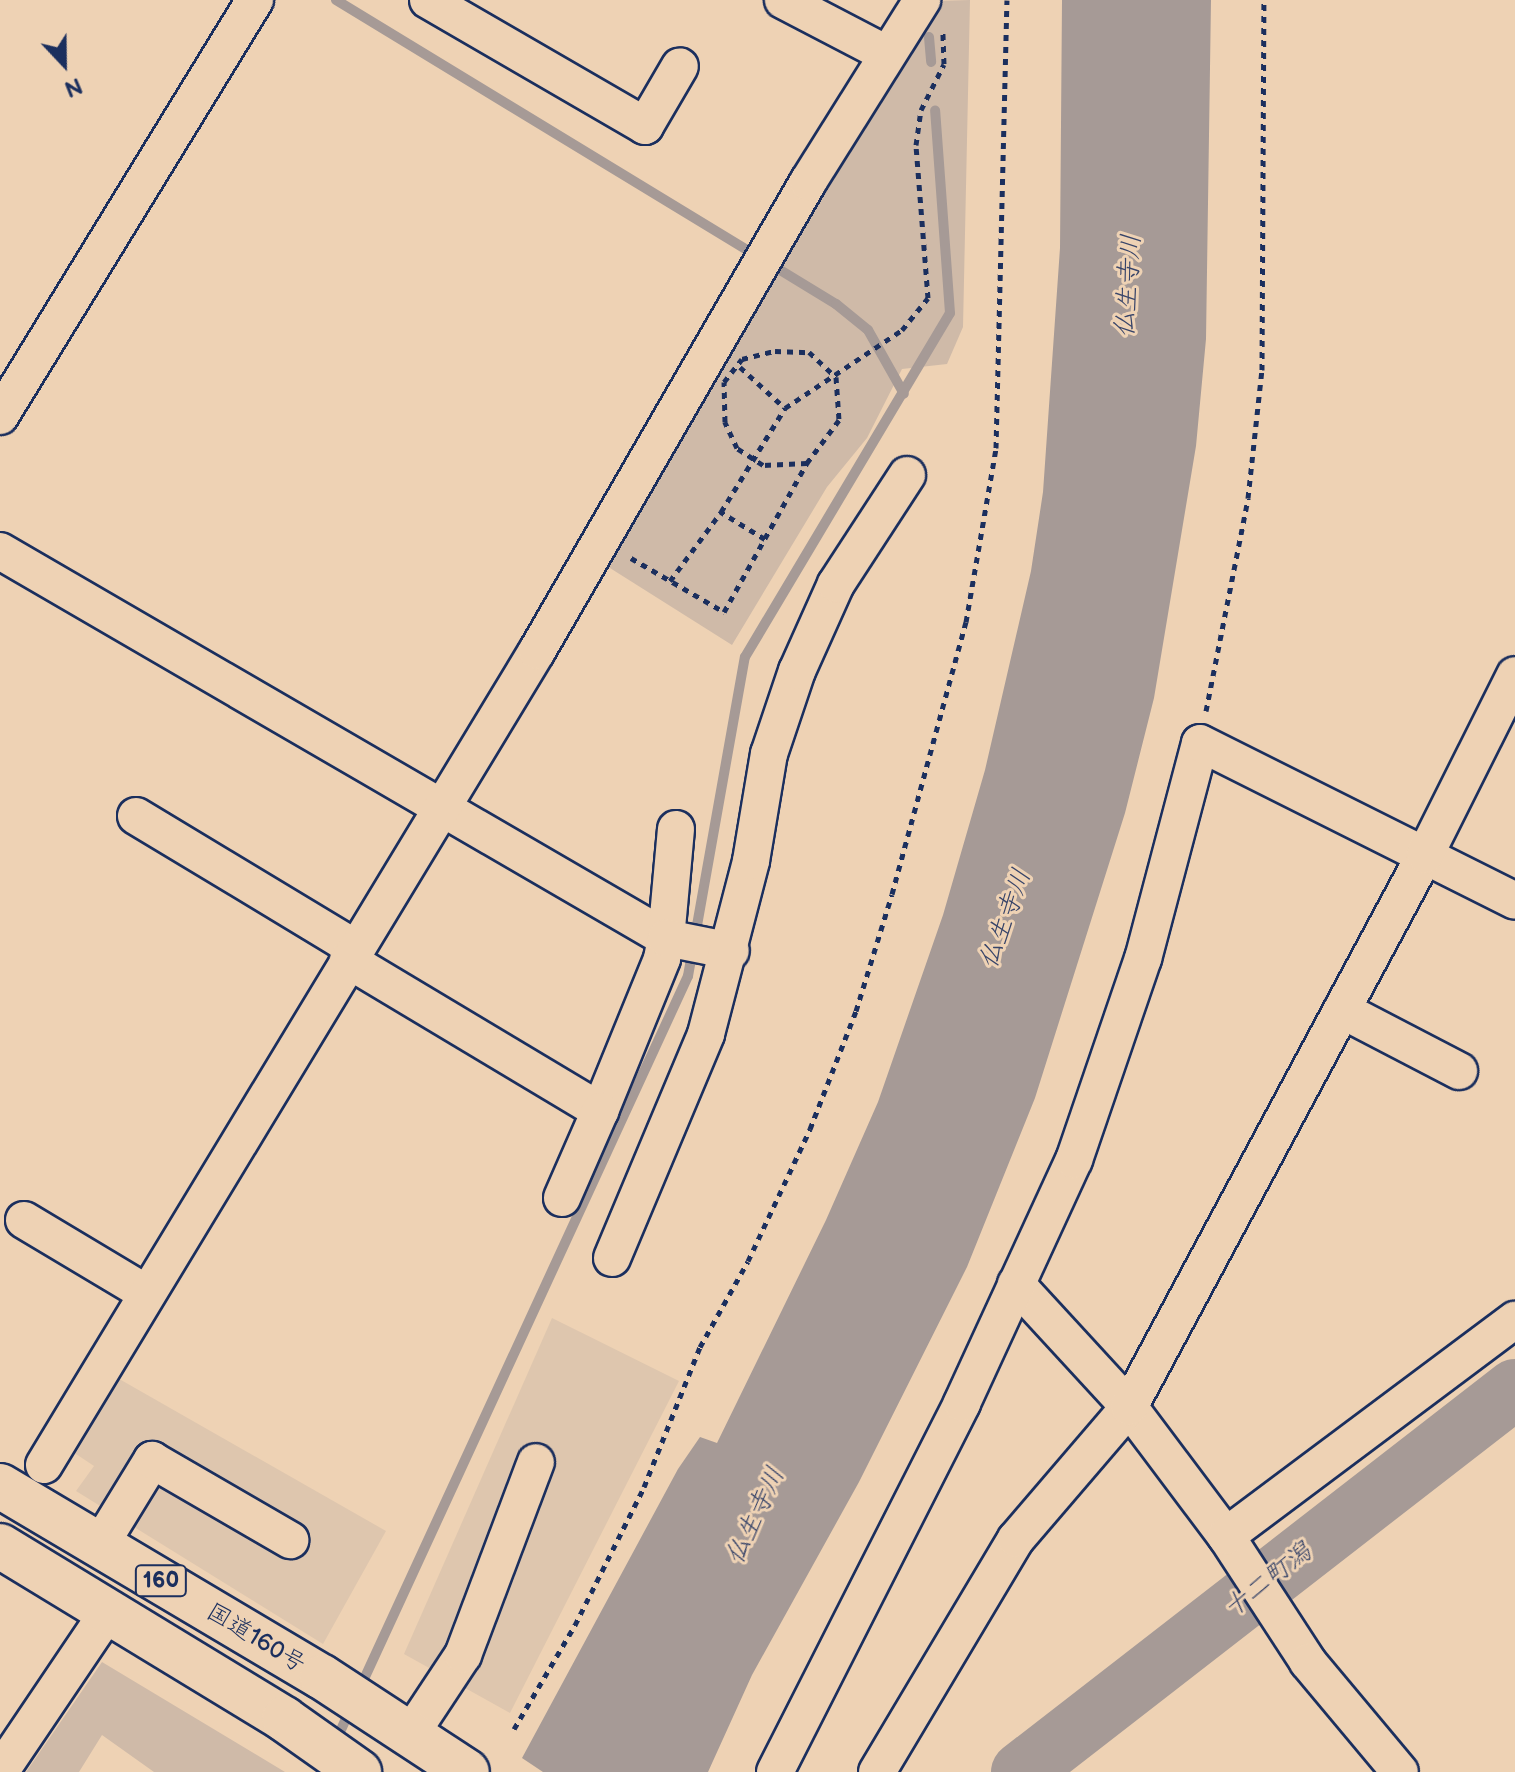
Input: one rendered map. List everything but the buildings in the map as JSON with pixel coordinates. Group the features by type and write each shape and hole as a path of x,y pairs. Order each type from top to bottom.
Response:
{"highway":[{"name":"国道160号","path":"0,1486 322,1677 467,1772"},
{"name":"160","path":"0,1546 284,1719 359,1772"}],"street":[{"path":"0,416 255,0"},
{"path":"428,0 645,126 680,66"},
{"path":"783,0 885,53"},
{"path":"44,1465 601,541 885,53 932,13"},
{"path":"612,1258 706,1034 731,951 769,754 797,671 836,584 907,475"},
{"path":"0,551 666,938 731,951"},
{"path":"877,1772 1016,1539 1129,1407 1425,855 1515,675"},
{"path":"775,1772 962,1403 1074,1160 1143,959 1200,743 1515,901"},
{"path":"136,816 600,1111"},
{"path":"562,1198 600,1111 666,938 676,829"},
{"path":"1342,1010 1459,1071"},
{"path":"24,1220 146,1293"},
{"path":"1016,1284 1129,1407 1226,1536 1308,1662 1400,1772"},
{"path":"1226,1536 1515,1320"},
{"path":"100,1545 152,1460 290,1540"},
{"path":"410,1735 463,1655 536,1462"},
{"path":"0,1772 108,1612"}],"path":[{"path":"514,1729 575,1625 644,1487 700,1347 748,1261 810,1129 856,1011 896,880 966,622 996,448 1007,0"},
{"path":"1200,743 1248,498 1262,370 1264,0"},
{"path":"670,581 721,512 785,408 836,377 902,330 928,298 916,145 921,110 944,64 932,13"},
{"path":"601,541 724,612 807,463 839,420 836,377 809,352 775,351 742,359 724,382 725,422 737,448 763,465 807,463"},
{"path":"737,365 785,408"},
{"path":"721,512 765,539"}],"shaded area":[{"path":"970,0 963,327 947,364 902,369 867,438 827,487 732,645 602,563 935,1"},
{"path":"552,1318 679,1381 510,1713 404,1654"},
{"path":"114,1376 386,1531 323,1644 76,1491 94,1466 67,1448"},
{"path":"102,1662 285,1772 154,1772 102,1735 79,1772 26,1772"}],"water":[{"name":"仏生寺川","path":"1062,0 1211,0 1206,339 1196,446 1154,698 1125,813 1035,1098 967,1267 859,1482 752,1675 708,1772 543,1772 522,1758 678,1469 700,1437 717,1443 826,1220 878,1102 943,915 985,770 1031,571 1043,492 1060,248"}],"waterway":[{"path":"336,0 836,304 868,330 904,394"},
{"path":"929,37 931,62"},
{"path":"359,1690 688,976 745,657 950,313 935,111"},
{"name":"十二町潟","path":"1021,1772 1515,1389"},
{"path":"336,1741 351,1708"}]}
